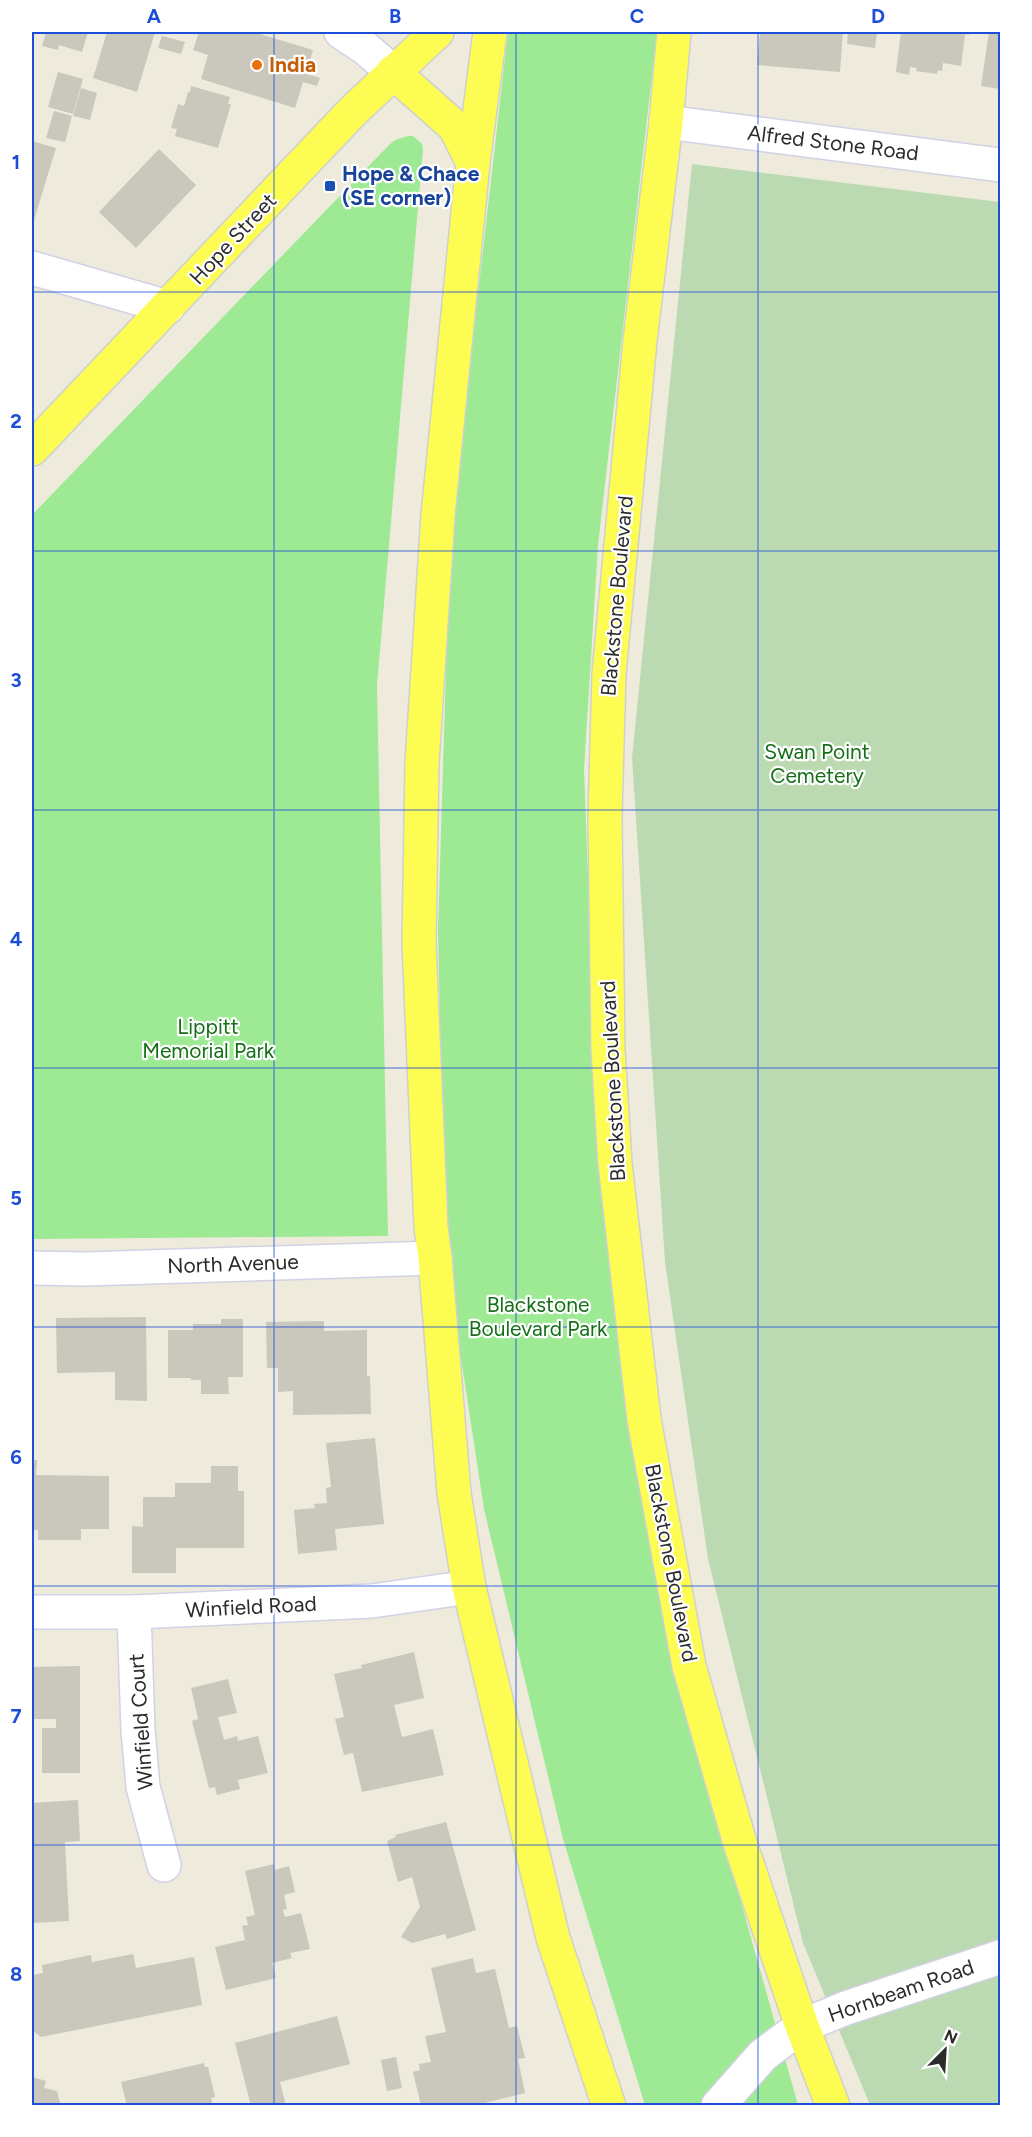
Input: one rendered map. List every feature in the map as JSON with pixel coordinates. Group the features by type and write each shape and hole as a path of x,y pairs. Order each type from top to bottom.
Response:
{"main road":[{"name":"Hope Street","path":"32,449 352,112 437,32"},
{"path":"490,32 473,163 438,515 422,763 419,942 431,1227 454,1493 469,1587 553,1938 609,2106"},
{"name":"Blackstone Boulevard","path":"674,32 666,122 640,341 609,674 604,816 608,1049 615,1162 644,1419 690,1666 740,1843 802,2026 833,2106"},
{"path":"393,72 455,127 473,163"}],"street":[{"path":"341,32 365,48 393,72"},
{"name":"Alfred Stone Road","path":"666,122 1000,165"},
{"path":"32,268 168,308"},
{"name":"North Avenue","path":"32,1268 85,1269 435,1258"},
{"name":"Winfield Road","path":"32,1612 134,1612 372,1601 469,1587"},
{"name":"Winfield Court","path":"134,1612 138,1730 143,1787 164,1865"},
{"name":"Hornbeam Road","path":"718,2106 763,2055 802,2026 846,2008 1000,1957"}],"green space":[{"name":"Blackstone Boulevard Park","path":"508,32 657,32 598,545 584,769 591,958 681,1689 798,2105 645,2105 563,1839 484,1509 457,1332 443,1161 438,930 450,538"},
{"name":"Lippitt Memorial Park","path":"413,136 422,144 423,150 377,685 388,1236 32,1239 32,515 389,145 395,140"},
{"name":"Swan Point Cemetery","path":"692,164 1000,202 1000,2105 870,2105 803,1943 708,1559 665,1262 632,758"}],"building":[{"path":"46,32 88,32 82,52 59,45 58,50 42,46"},
{"path":"107,32 155,32 137,92 93,78"},
{"name":"India","path":"199,32 253,32 313,50 306,74 320,78 317,86 303,82 295,108 201,79 208,55 193,50"},
{"path":"760,32 843,32 840,72 757,65"},
{"path":"848,32 877,32 875,48 847,44"},
{"path":"901,32 970,32 969,35 965,34 961,66 943,63 942,71 938,70 937,74 916,71 917,68 910,67 909,75 896,72"},
{"path":"989,32 1000,32 1000,89 981,86"},
{"path":"162,36 185,42 181,54 158,48"},
{"path":"58,72 83,79 73,114 48,107"},
{"path":"191,86 230,97 228,104 231,104 218,148 175,136 177,129 171,128 178,104 184,106"},
{"path":"81,88 97,93 90,120 73,116"},
{"path":"54,111 72,116 65,142 46,138"},
{"path":"32,141 56,148 34,220 32,219"},
{"path":"159,149 196,185 136,248 99,212"},
{"path":"146,1317 147,1401 115,1400 115,1372 57,1373 56,1318"},
{"path":"221,1319 243,1319 243,1377 228,1377 229,1394 201,1394 201,1380 168,1378 168,1330 193,1330 193,1324 221,1324"},
{"path":"324,1321 324,1331 367,1330 367,1376 370,1376 371,1414 293,1415 293,1391 278,1392 278,1368 267,1368 266,1322"},
{"path":"375,1438 384,1524 335,1529 337,1550 298,1554 294,1510 315,1508 314,1504 327,1503 326,1488 331,1487 326,1443"},
{"path":"32,1460 37,1460 36,1475 109,1476 109,1529 81,1529 81,1540 38,1540 38,1530 32,1530"},
{"path":"211,1466 238,1466 238,1491 244,1491 244,1548 176,1548 176,1573 132,1573 132,1526 143,1527 143,1497 175,1497 175,1483 211,1483"},
{"path":"414,1652 424,1698 394,1705 402,1737 433,1729 444,1775 362,1792 353,1753 344,1755 335,1719 344,1717 334,1674"},
{"path":"80,1666 80,1773 42,1773 42,1728 56,1728 56,1719 32,1719 32,1667"},
{"path":"228,1679 237,1713 218,1717 224,1740 237,1736 238,1741 258,1736 268,1773 238,1780 240,1789 217,1795 215,1787 209,1788 192,1721 198,1719 191,1688"},
{"path":"78,1800 80,1841 65,1842 69,1921 32,1923 32,1803"},
{"path":"446,1822 476,1930 447,1939 445,1934 412,1943 401,1937 420,1907 412,1877 398,1882 387,1841 396,1837 395,1835"},
{"path":"274,1864 275,1870 289,1866 295,1892 284,1895 287,1909 283,1910 285,1917 301,1913 310,1949 290,1953 292,1958 272,1963 276,1978 226,1990 215,1947 245,1940 242,1926 248,1925 246,1917 255,1915 245,1871"},
{"path":"133,1954 136,1968 194,1957 202,2005 41,2037 32,2030 32,1975 43,1973 42,1965 91,1955 92,1962"},
{"path":"473,1958 476,1973 495,1969 509,2028 517,2026 525,2058 518,2059 525,2093 472,2106 421,2106 413,2072 420,2070 419,2064 431,2062 425,2036 446,2032 431,1968"},
{"path":"337,2016 350,2064 280,2082 286,2106 251,2106 235,2043"},
{"path":"396,2057 402,2088 387,2091 381,2060"},
{"path":"204,2063 205,2067 208,2067 215,2097 211,2098 213,2106 127,2106 121,2082"},
{"path":"32,2077 46,2081 44,2088 57,2091 61,2106 32,2106"}],"place":[{"name":"India","path":"257,65"},
{"name":"Hope & Chace (SE corner)","path":"330,186"}]}
